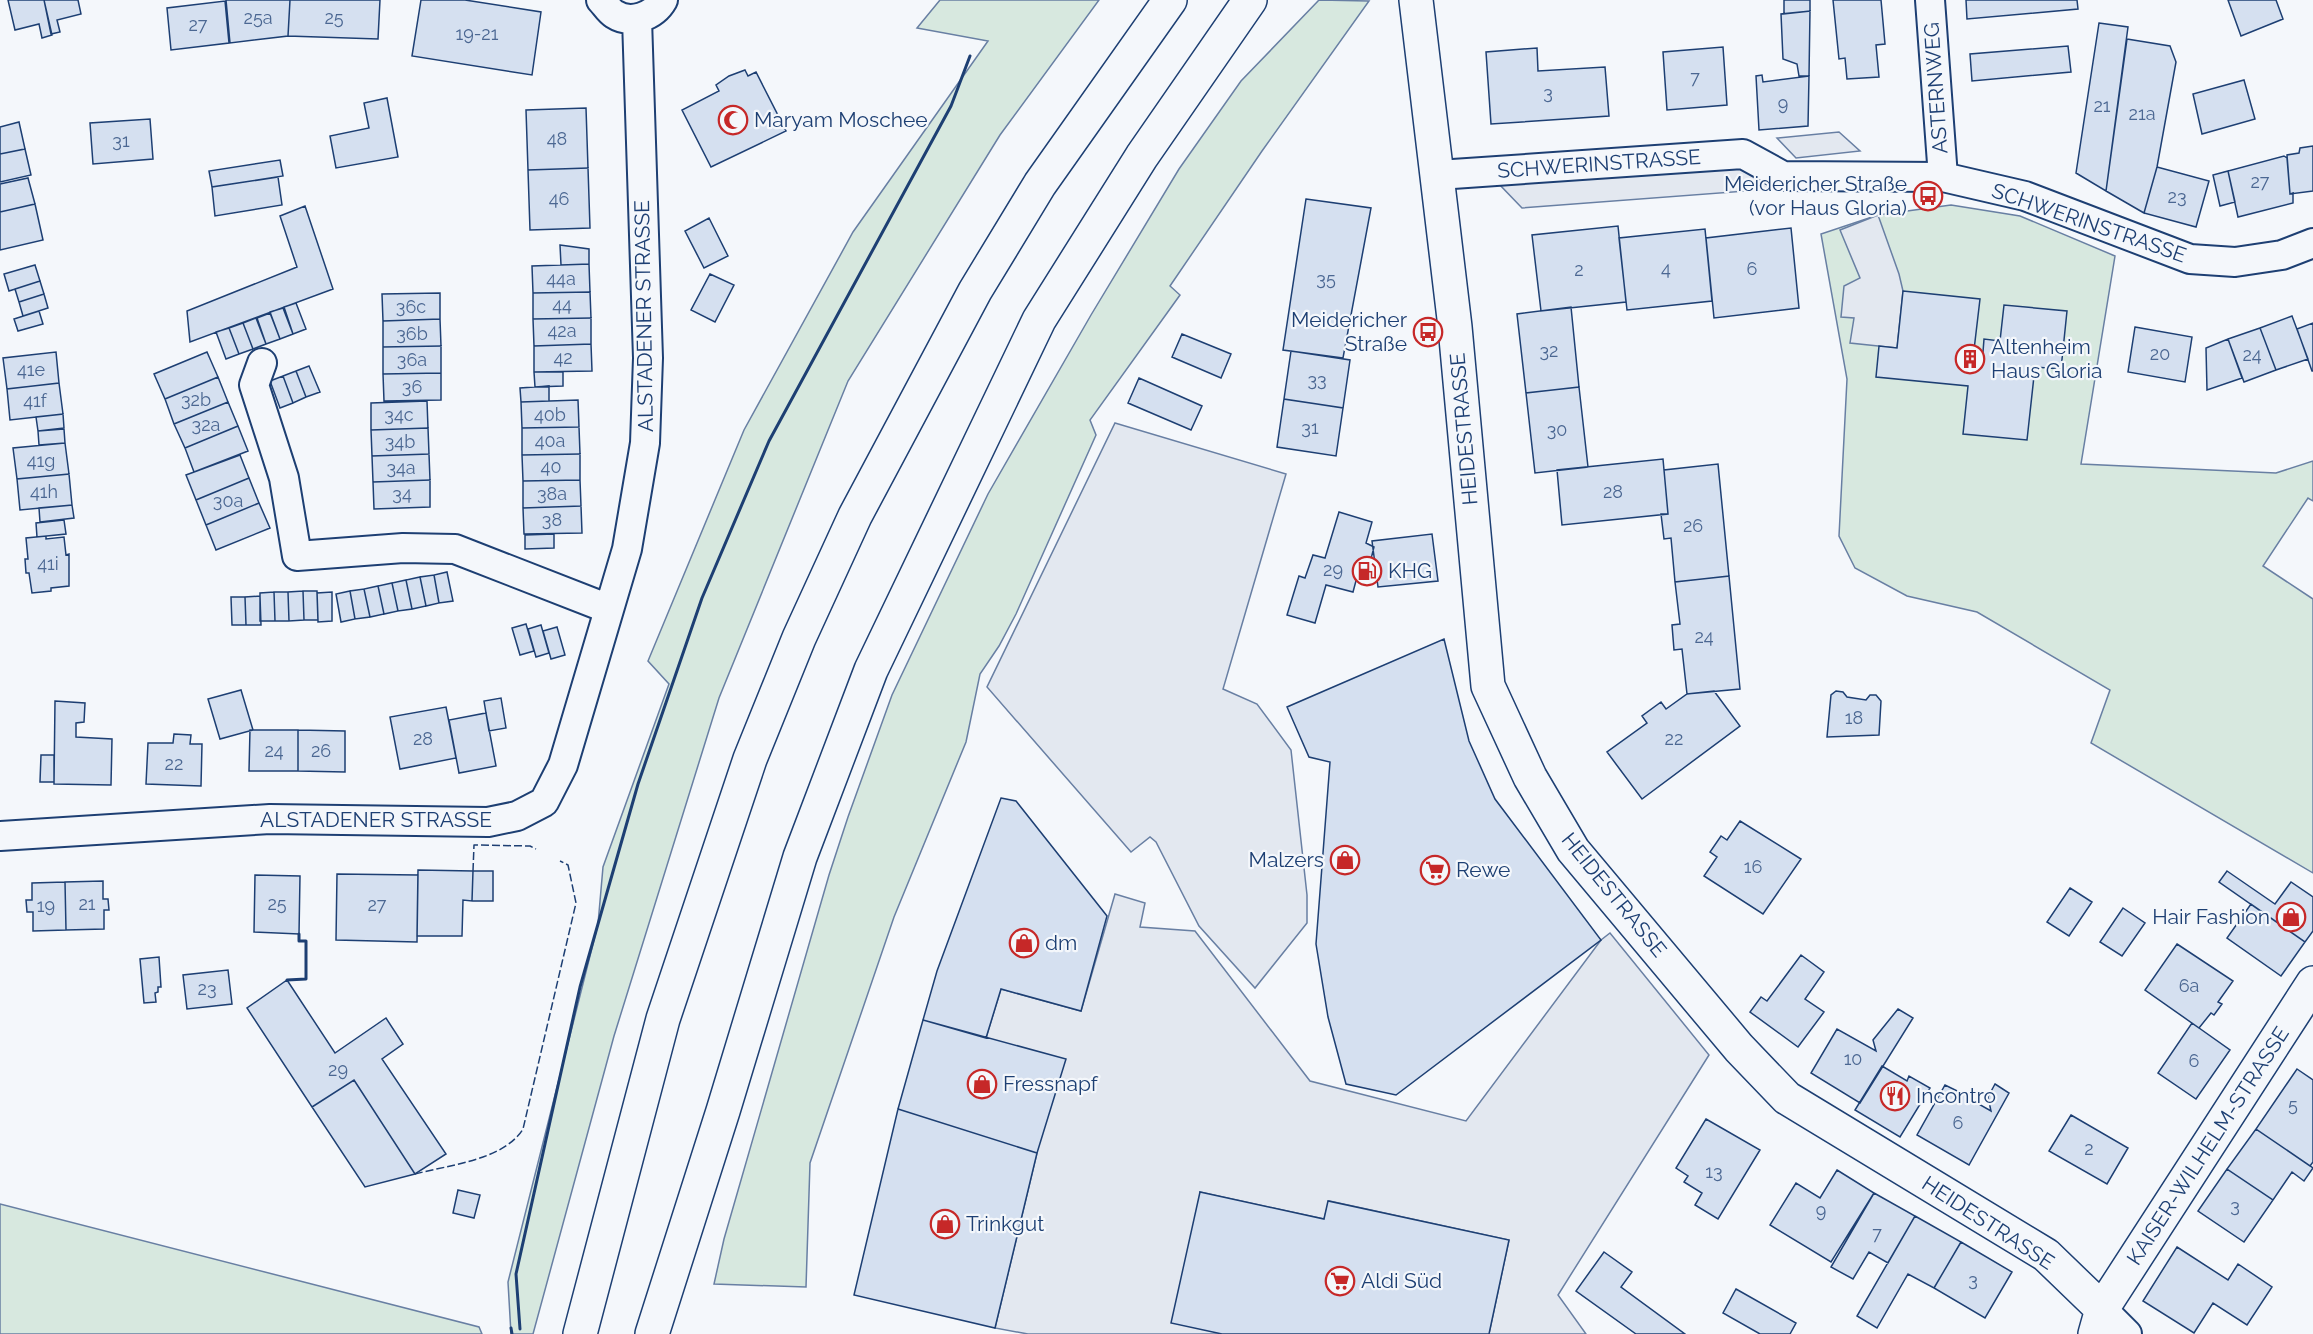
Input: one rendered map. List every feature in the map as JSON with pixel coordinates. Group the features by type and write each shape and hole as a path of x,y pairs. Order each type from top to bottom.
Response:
{"main road":[{"path":"580,1334 663,1019 750,759 799,638 855,516 975,291 1040,184 1170,0"},
{"path":"652,1334 800,857 871,670 1040,320 1142,156 1250,0"},
{"name":"HEIDESTRASSE","path":"1416,0 1438,175 1466,442 1488,686 1530,777 1573,850 1739,1048 1786,1098 2046,1255 2099,1322"},
{"name":"KAISER-WILHELM-STRASSE","path":"2099,1322 2313,983"}],"street":[{"path":"601,0 614,15 637,19 658,10 663,0"},
{"name":"ASTERNWEG","path":"1930,0 1943,177"},
{"name":"ALSTADENER STRASSE","path":"0,836 270,819 488,822 517,816 544,802 563,765 627,549 645,443 648,358 637,19"},
{"name":"SCHWERINSTRASSE","path":"1438,175 1743,154 1783,176 1943,177 2025,196 2190,259 2235,262 2283,255 2313,243"},
{"path":"262,363 254,385 284,478 297,556 402,548 455,549 609,609"},
{"path":"2099,1322 2127,1334"}],"shaded area":[{"path":"940,0 1099,0 1000,135 848,381 719,698 614,1036 533,1334 511,1334 508,1282 598,924 603,867 669,684 648,661 744,430 853,232 988,41 917,28"},
{"path":"1319,0 1369,1 1262,151 1170,286 1180,295 1090,420 1096,435 1016,614 999,646 980,674 966,742 894,917 810,1163 806,1287 714,1284 724,1239 829,875 892,695 988,494 1091,315 1179,169 1241,81"},
{"path":"1839,132 1860,151 1796,158 1777,138"},
{"path":"1737,165 1773,189 1522,208 1499,184"},
{"path":"1951,205 2020,216 2115,256 2081,464 2276,473 2313,461 2313,501 2308,498 2263,566 2313,599 2313,873 2091,743 2110,690 1977,612 1907,596 1855,568 1839,536 1847,379 1821,234 1878,215"},
{"path":"1878,215 1903,291 1897,348 1850,343 1854,318 1841,317 1844,286 1860,278 1840,230"},
{"path":"1115,423 1286,474 1223,689 1257,704 1291,750 1307,895 1307,923 1255,988 1199,926 1156,842 1150,837 1131,852 987,687"},
{"path":"1115,894 1145,903 1140,927 1195,931 1310,1081 1466,1121 1601,940 1610,933 1709,1055 1558,1295 1586,1334 1489,1334 1509,1240 1329,1201 1324,1219 1200,1192 1222,1334 1028,1334 995,1328 1037,1153 986,1038 1001,989 1081,1011"},
{"path":"0,1204 479,1327 482,1334 0,1334"}],"building":[{"path":"8,0 44,0 52,35 42,38 39,24 15,30"},
{"path":"44,0 78,0 81,14 57,20 60,32 51,34"},
{"path":"226,0 290,0 288,36 230,43"},
{"path":"290,0 380,0 378,39 288,36"},
{"path":"421,0 465,0 541,12 532,75 412,56"},
{"path":"1784,0 1810,0 1810,11 1784,14"},
{"path":"1833,0 1881,0 1885,44 1876,45 1879,77 1847,79 1845,58 1839,59"},
{"path":"1966,0 2077,0 2078,9 1967,19"},
{"path":"2228,0 2276,0 2283,19 2241,36"},
{"path":"225,1 229,43 171,50 167,8"},
{"path":"1810,11 1809,76 1799,76 1797,64 1783,59 1781,14"},
{"path":"2099,23 2128,27 2106,191 2076,173"},
{"path":"2127,39 2170,46 2176,62 2157,167 2144,213 2106,191"},
{"path":"2068,46 2071,72 1972,81 1970,54"},
{"path":"1723,47 1727,105 1667,110 1663,52"},
{"path":"1537,48 1538,71 1605,67 1609,116 1491,124 1486,52"},
{"name":"Maryam Moschee","path":"745,70 748,76 756,72 786,131 711,167 682,110 719,91 716,85 729,76"},
{"path":"1762,75 1763,82 1809,76 1808,126 1759,130 1756,76"},
{"path":"2244,80 2255,119 2202,134 2193,94"},
{"path":"387,98 398,157 336,168 330,136 369,128 364,103"},
{"path":"586,108 588,168 528,170 526,110"},
{"path":"150,119 153,159 93,164 90,123"},
{"path":"19,122 25,149 0,154 0,127"},
{"path":"2313,146 2313,191 2290,194 2287,155 2299,153 2300,148"},
{"path":"25,149 31,175 0,182 0,154"},
{"path":"2284,156 2287,158 2293,203 2238,217 2228,171"},
{"path":"280,160 283,176 212,187 209,171"},
{"path":"2157,167 2209,181 2196,227 2144,213"},
{"path":"588,168 590,228 530,230 528,170"},
{"path":"2228,171 2235,202 2220,206 2213,175"},
{"path":"278,177 282,205 215,216 212,187"},
{"path":"28,178 35,204 0,212 0,184"},
{"path":"1306,199 1371,208 1343,358 1283,350"},
{"path":"35,204 43,240 0,250 0,212"},
{"path":"305,206 333,289 190,342 187,311 297,267 280,216"},
{"path":"709,218 728,256 704,268 685,231"},
{"path":"1618,226 1626,302 1541,311 1532,235"},
{"path":"1791,228 1799,308 1714,318 1706,238"},
{"path":"1705,229 1712,301 1627,310 1619,238"},
{"path":"560,245 589,249 589,264 561,265"},
{"path":"589,264 590,292 533,293 532,266"},
{"path":"35,265 40,281 9,291 4,274"},
{"path":"710,274 734,285 715,322 691,310"},
{"path":"40,281 44,294 19,302 15,289"},
{"name":"Altenheim Haus Gloria","path":"1903,291 1980,299 1974,350 1983,352 1984,339 2000,341 2004,305 2067,311 2061,369 2035,367 2027,440 1963,434 1968,386 1876,377 1879,346 1897,348"},
{"path":"590,292 591,318 533,319 533,293"},
{"path":"440,293 440,319 383,321 382,294"},
{"path":"44,294 48,308 23,316 19,302"},
{"path":"296,303 306,329 293,334 284,307"},
{"path":"1571,307 1579,387 1526,393 1517,314"},
{"path":"283,308 293,334 280,339 270,312"},
{"path":"39,311 43,324 18,331 14,319"},
{"path":"270,313 280,339 266,344 257,318"},
{"path":"2292,316 2308,359 2276,370 2260,328"},
{"path":"256,318 266,344 253,349 243,323"},
{"path":"591,318 591,344 534,346 533,319"},
{"path":"440,319 441,346 383,347 383,321"},
{"path":"243,323 253,349 239,354 229,328"},
{"path":"2313,323 2313,371 2312,371 2297,329"},
{"path":"2135,327 2192,337 2185,382 2128,372"},
{"path":"229,328 239,354 226,359 216,332"},
{"path":"2260,328 2276,370 2244,382 2228,339"},
{"path":"1182,334 1231,354 1221,378 1172,357"},
{"path":"2228,339 2242,378 2207,390 2206,348"},
{"path":"591,344 592,371 534,372 534,346"},
{"path":"441,346 441,373 383,374 383,347"},
{"path":"1291,351 1350,360 1343,408 1284,399"},
{"path":"56,352 59,383 7,389 3,358"},
{"path":"207,352 218,377 165,399 154,374"},
{"path":"309,366 320,392 306,397 296,371"},
{"path":"296,371 306,397 293,403 283,376"},
{"path":"534,372 563,372 563,386 535,387"},
{"path":"441,373 441,400 384,401 383,374"},
{"path":"283,376 293,403 280,408 270,381"},
{"path":"218,377 228,402 174,424 165,399"},
{"path":"1139,378 1202,406 1191,430 1128,403"},
{"path":"59,383 63,414 10,420 7,389"},
{"path":"549,386 549,401 521,402 520,388"},
{"path":"1579,387 1588,467 1535,473 1526,393"},
{"path":"1284,399 1343,408 1336,456 1277,447"},
{"path":"578,400 579,427 522,428 521,402"},
{"path":"427,401 428,428 371,430 371,403"},
{"path":"228,402 238,426 185,448 174,424"},
{"path":"63,414 64,428 38,431 36,417"},
{"path":"238,426 248,451 194,472 185,448"},
{"path":"579,427 580,454 522,455 522,428"},
{"path":"428,428 429,454 372,456 371,430"},
{"path":"64,429 65,443 39,445 38,431"},
{"path":"65,443 69,474 17,479 13,448"},
{"path":"429,454 430,480 373,482 372,456"},
{"path":"580,454 580,480 523,481 522,455"},
{"path":"240,455 249,478 196,500 186,475"},
{"path":"1663,459 1668,514 1562,525 1557,470"},
{"path":"1718,464 1729,576 1675,582 1671,538 1664,539 1661,514 1668,514 1664,470"},
{"path":"69,474 72,505 20,510 17,479"},
{"path":"249,478 259,503 206,525 196,500"},
{"path":"430,480 430,507 374,509 373,482"},
{"path":"580,480 581,506 523,508 523,481"},
{"path":"259,503 270,528 216,550 206,525"},
{"path":"72,505 74,518 40,522 39,508"},
{"path":"581,506 582,533 524,534 523,508"},
{"path":"1339,512 1372,522 1366,543 1374,547 1370,563 1361,562 1353,592 1326,585 1315,623 1287,615 1299,576 1305,578 1313,555 1325,558"},
{"path":"64,520 66,534 37,537 36,523"},
{"path":"554,534 554,548 525,549 525,535"},
{"path":"1432,534 1438,581 1378,587 1372,541"},
{"path":"46,536 46,539 64,537 66,555 69,554 69,586 32,593 29,573 26,573 25,559 28,559 26,538"},
{"path":"447,572 453,601 439,603 434,575"},
{"path":"434,575 439,603 426,606 420,577"},
{"path":"1729,576 1740,689 1687,694 1682,649 1674,650 1672,625 1680,624 1675,582"},
{"path":"420,577 426,606 412,609 406,580"},
{"path":"406,580 412,609 398,611 392,583"},
{"path":"392,583 398,611 384,614 378,586"},
{"path":"378,586 384,614 370,617 364,589"},
{"path":"364,589 370,617 355,619 350,591"},
{"path":"303,591 304,620 289,621 288,592"},
{"path":"303,591 317,591 318,620 304,620"},
{"path":"350,591 355,619 341,622 336,594"},
{"path":"274,592 288,592 289,621 275,621"},
{"path":"274,592 275,621 260,621 260,593"},
{"path":"332,592 332,621 318,622 317,593"},
{"path":"260,596 261,625 246,625 245,597"},
{"path":"231,597 245,597 246,625 232,625"},
{"path":"526,624 534,651 520,655 512,628"},
{"path":"541,625 549,653 536,657 528,629"},
{"path":"557,627 565,655 551,659 543,631"},
{"name":"Rewe","path":"1444,639 1469,741 1495,799 1601,940 1396,1095 1346,1084 1328,1017 1316,944 1330,762 1309,757 1287,707"},
{"path":"241,690 253,730 220,739 208,699"},
{"path":"1714,691 1740,726 1642,799 1607,752 1647,723 1642,716 1661,702 1666,709 1687,694"},
{"path":"1836,691 1843,692 1847,697 1866,700 1870,695 1876,695 1881,701 1879,735 1827,737 1831,695"},
{"path":"501,698 506,728 489,731 484,701"},
{"path":"55,701 85,703 84,722 76,723 76,737 112,739 111,785 54,784"},
{"path":"446,707 456,758 400,769 390,717"},
{"path":"486,713 496,766 459,773 449,720"},
{"path":"250,730 298,730 298,771 249,771"},
{"path":"298,730 345,731 345,772 298,771"},
{"path":"174,734 191,735 190,744 202,744 201,786 146,784 148,743 173,743"},
{"path":"41,755 54,755 54,782 40,782"},
{"name":"dm","path":"1001,798 1016,801 1107,916 1081,1011 1001,989 986,1038 923,1020 937,971"},
{"path":"1740,821 1801,859 1763,914 1704,876 1717,857 1710,852 1721,836 1727,840"},
{"path":"418,870 473,871 472,901 463,900 462,936 417,936"},
{"path":"473,871 493,871 493,901 472,901"},
{"name":"Hair Fashion","path":"2227,871 2275,904 2291,882 2313,897 2313,931 2305,942 2219,882"},
{"path":"337,874 418,875 417,942 336,940"},
{"path":"255,875 300,876 299,934 254,932"},
{"path":"103,881 103,899 108,899 109,910 104,910 104,929 66,930 65,882"},
{"path":"65,882 66,930 33,931 33,912 27,912 26,900 32,900 32,883"},
{"path":"2070,888 2092,902 2069,936 2047,922"},
{"path":"2251,904 2305,942 2281,976 2227,938"},
{"path":"2123,908 2145,923 2122,956 2100,942"},
{"path":"2177,944 2233,981 2218,1002 2222,1004 2214,1015 2211,1013 2199,1028 2145,990"},
{"path":"1801,955 1824,972 1805,999 1824,1012 1798,1047 1750,1012 1761,997 1767,1001"},
{"path":"159,957 161,987 158,987 158,992 155,993 156,1002 144,1003 140,959"},
{"path":"228,970 232,1004 187,1009 183,975"},
{"path":"287,980 335,1053 386,1018 403,1044 382,1059 446,1154 415,1174 354,1080 312,1107 247,1008"},
{"path":"1898,1009 1913,1018 1860,1103 1811,1073 1837,1029 1876,1051 1873,1040"},
{"name":"Fressnapf","path":"923,1020 1066,1059 1037,1153 898,1109"},
{"path":"2192,1023 2230,1050 2196,1099 2158,1073"},
{"name":"Incontro","path":"1882,1066 1907,1081 1909,1076 1930,1088 1900,1137 1855,1110"},
{"path":"2297,1069 2313,1080 2313,1162 2310,1166 2256,1129"},
{"path":"354,1080 415,1174 365,1187 312,1107"},
{"path":"1995,1084 2009,1093 1969,1165 1917,1135 1945,1085 1976,1100 1975,1102 1991,1111 1988,1097"},
{"name":"Trinkgut","path":"898,1109 1037,1153 995,1328 854,1295"},
{"path":"2071,1115 2128,1148 2107,1184 2049,1151"},
{"path":"1706,1119 1760,1150 1718,1219 1695,1205 1702,1193 1684,1182 1688,1176 1676,1168"},
{"path":"2256,1129 2313,1168 2304,1181 2292,1172 2273,1200 2227,1169"},
{"path":"2227,1169 2273,1200 2244,1242 2198,1211"},
{"path":"1837,1170 1874,1193 1831,1262 1770,1225 1796,1183 1820,1198"},
{"path":"458,1190 480,1195 474,1218 453,1213"},
{"name":"Aldi Süd","path":"1200,1192 1324,1219 1328,1201 1509,1240 1489,1334 1222,1334 1171,1323"},
{"path":"1874,1193 1915,1216 1888,1263 1869,1252 1853,1279 1831,1267"},
{"path":"1915,1216 1961,1242 1934,1288 1908,1274 1877,1328 1857,1316"},
{"path":"1961,1242 2012,1272 1985,1318 1934,1288"},
{"path":"2177,1247 2228,1280 2238,1264 2272,1287 2247,1325 2213,1303 2194,1333 2143,1301"},
{"path":"1604,1252 1632,1272 1621,1287 1685,1334 1636,1334 1576,1291"},
{"path":"1736,1289 1796,1323 1790,1334 1760,1334 1723,1313"}],"fence":[{"path":"473,871 474,845 530,846 536,849"},
{"path":"415,1174 475,1160 503,1148 523,1129 576,903 568,865 560,861"}],"wall":[{"path":"520,1329 516,1274 580,987 638,784 702,598 769,441 951,106 970,56"},
{"path":"287,980 306,979 306,941 299,941 299,934"},
{"path":"511,1328 512,1334"}],"place":[{"name":"Maryam Moschee","path":"733,120"},
{"name":"Meidericher Straße (vor Haus Gloria)","path":"1928,196"},
{"name":"Meidericher Straße","path":"1428,332"},
{"name":"Altenheim Haus Gloria","path":"1970,359"},
{"name":"KHG","path":"1367,571"},
{"name":"Malzers","path":"1345,860"},
{"name":"Rewe","path":"1435,870"},
{"name":"Hair Fashion","path":"2291,917"},
{"name":"dm","path":"1024,943"},
{"name":"Fressnapf","path":"982,1084"},
{"name":"Incontro","path":"1895,1096"},
{"name":"Trinkgut","path":"945,1224"},
{"name":"Aldi Süd","path":"1340,1281"}]}
